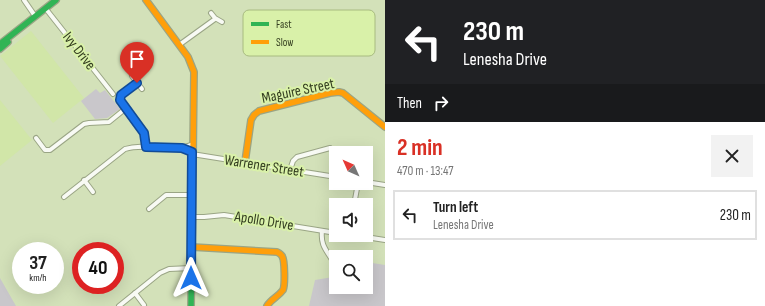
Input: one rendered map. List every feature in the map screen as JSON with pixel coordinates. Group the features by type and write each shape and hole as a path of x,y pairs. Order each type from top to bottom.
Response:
{"street":[{"path":"24,0 36,17"},
{"path":"0,46 56,0"},
{"path":"146,0 190,60 194,74 191,306"},
{"name":"Ivy Drive","path":"46,9 114,94"},
{"path":"211,13 215,19 222,22"},
{"path":"180,45 215,19"},
{"path":"132,76 142,89"},
{"path":"137,83 120,97 120,103 144,133 146,147"},
{"name":"Maguire Street","path":"245,162 251,120 256,113 335,92 343,93 385,127"},
{"path":"36,138 45,150 51,150 84,124 109,122 125,109"},
{"path":"64,197 123,150 132,147 182,148 193,144"},
{"name":"Warrener Street","path":"182,148 192,153 329,176"},
{"path":"290,170 293,160 297,157 329,148"},
{"path":"84,180 93,192"},
{"path":"373,183 385,185"},
{"path":"149,209 167,195 192,195"},
{"name":"Apollo Drive","path":"192,217 224,215 329,232"},
{"path":"322,231 321,238 329,256"},
{"path":"373,238 385,240"},
{"path":"192,247 277,252 282,256 284,261 284,288 282,292 272,298 267,306"},
{"path":"119,306 160,273 169,269 191,268"},
{"path":"135,293 144,305"}],"shaded area":[{"path":"31,31 84,98 53,123 0,56"},
{"path":"96,89 100,93 105,90 120,109 107,118 95,119 81,101"},
{"path":"0,100 32,140 0,166"},
{"path":"373,263 385,265 385,306 309,306 315,280 329,278 329,294 373,294"},
{"path":"0,278 16,306 0,306"}],"traffic: fast":[{"path":"0,44 56,0"},
{"path":"0,49 8,42"},
{"path":"191,306 192,238"}],"traffic: slow":[{"path":"146,0 188,57 194,72 192,238"},
{"path":"245,162 251,120 254,115 259,111 330,93 343,93 385,127"},
{"path":"192,247 277,252 281,254 284,262 284,288 267,306"}],"route":[{"path":"137,83 121,95 120,100 121,104 144,133 146,138 146,147 182,148 192,152 191,278"}]}
